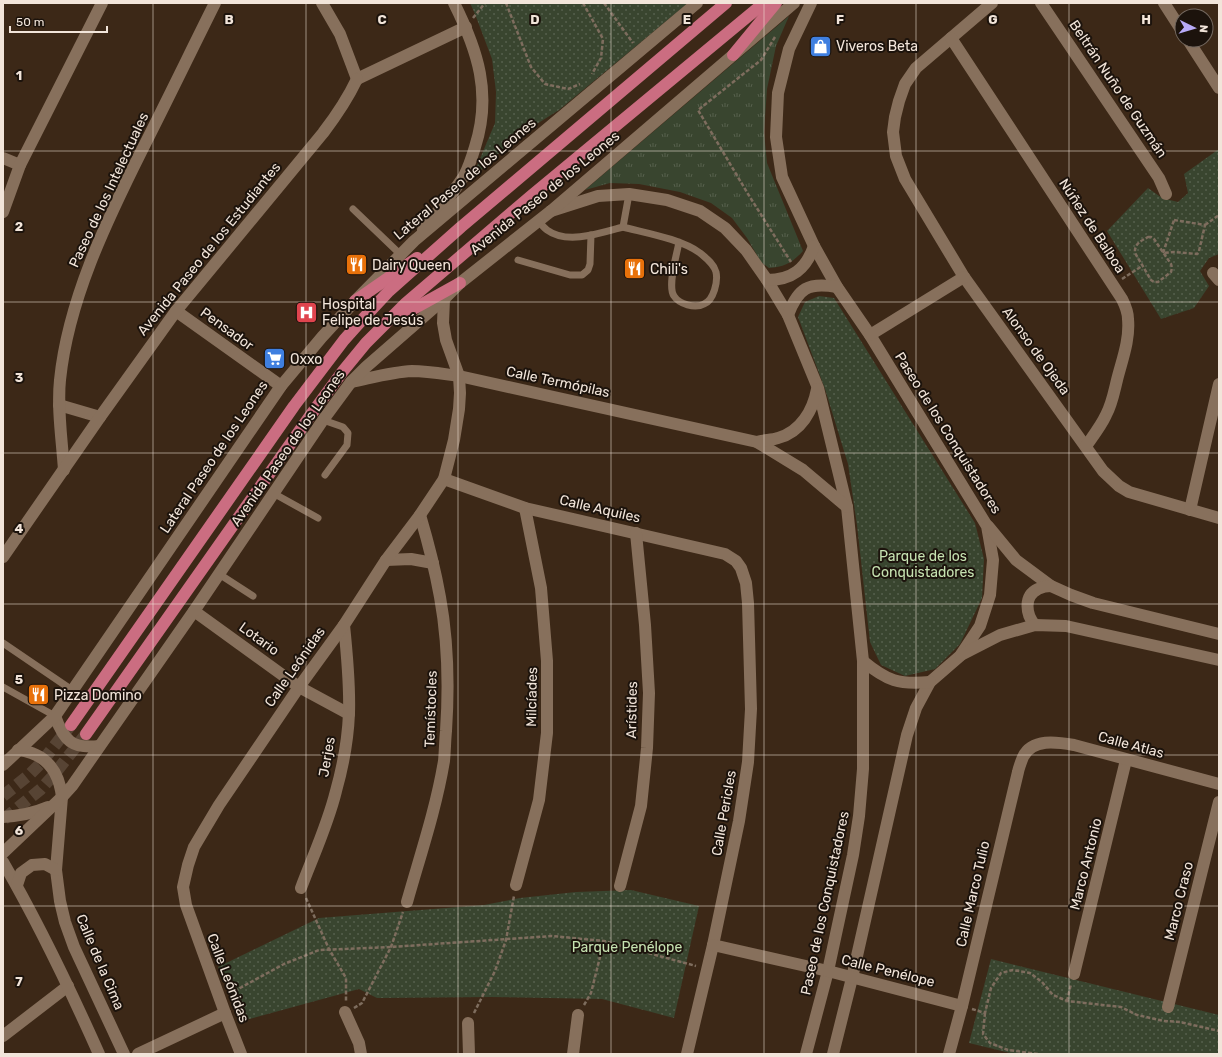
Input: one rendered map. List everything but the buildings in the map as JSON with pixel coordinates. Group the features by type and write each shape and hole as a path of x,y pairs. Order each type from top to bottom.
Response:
{"main road":[{"name":"Avenida Paseo de los Leones","path":"71,725 294,406 344,340 389,292 461,227 726,3"},
{"name":"Avenida Paseo de los Leones","path":"86,734 310,416 343,371 366,343 406,303 531,196 764,3"},
{"path":"733,55 776,3"},
{"path":"355,301 461,227"},
{"path":"384,325 460,283"}],"street":[{"path":"3,212 20,165 102,3"},
{"name":"Paseo de los Intelectuales","path":"64,470 59,405 60,380 65,347 77,299 92,258 116,203 215,3"},
{"path":"322,3 340,34 357,79 466,27"},
{"path":"414,241 451,195 464,175 473,155 480,132 483,109 483,86 480,67 466,27 454,3"},
{"name":"Lateral Paseo de los Leones","path":"4,762 55,716 281,386 322,337 414,241 697,3"},
{"name":"Avenida Paseo de los Leones","path":"3,853 72,786 194,611 323,420 351,382 366,366 444,299 460,283 551,211 794,3"},
{"name":"Paseo de los Conquistadores","path":"811,3 789,49 778,93 776,137 782,177 814,246 837,287 870,335 988,526 993,560 990,595 980,626 960,656 930,682 916,708 907,735 852,978 833,1054"},
{"name":"Alonso de Ojeda","path":"992,3 916,68 906,84 897,107 893,132 896,156 906,180 964,277 1103,471 1119,486 1129,492 1219,518"},
{"name":"Beltrán Nuño de Guzmán","path":"1041,3 1159,178 1166,194"},
{"path":"1164,3 1174,19"},
{"name":"Núñez de Balboa","path":"951,38 1122,299 1127,313 1128,327 1126,348 1112,401 1100,426 1086,446"},
{"path":"1193,48 1219,88"},
{"name":"Avenida Paseo de los Estudiantes","path":"5,548 64,470 176,311 323,133 342,106 357,79"},
{"path":"3,158 20,165"},
{"name":"Paseo de los Conquistadores","path":"551,211 598,196 629,194 668,200 700,212 725,228 746,250 767,280 788,315 818,388 847,507 863,661 863,769 860,816 853,855 828,971 806,1054"},
{"path":"767,280 783,279 797,272 808,260 814,246"},
{"path":"870,335 964,277"},
{"path":"788,315 793,301 805,289 813,285 837,287"},
{"name":"Calle Leónidas","path":"241,1054 186,904 183,887 188,865 194,847 219,804 299,687 344,625 386,560 420,515 444,479 454,440 459,409 459,376 446,340 443,323 444,299"},
{"name":"Pensador","path":"176,311 281,386"},
{"name":"Calle Termópilas","path":"351,382 385,374 413,371 459,376 757,442 803,470 847,507"},
{"path":"1190,510 1219,384"},
{"name":"Calle Termópilas","path":"757,442 779,438 798,427 806,418 811,409 818,388"},
{"path":"59,405 100,417"},
{"name":"Calle Aquiles","path":"444,479 525,508 725,554 736,562 744,573"},
{"name":"Milcíades","path":"516,885 539,800 547,734 548,661 541,588 525,508"},
{"name":"Temístocles","path":"407,902 435,803 444,760 447,712 447,671 442,605 433,563 420,515"},
{"path":"988,526 1016,560 1051,586 1094,603 1219,634"},
{"name":"Arístides","path":"620,886 641,806 647,748 649,693 646,625 636,533"},
{"path":"386,560 411,559 433,563"},
{"name":"Calle Pericles","path":"687,1054 713,945 739,821 748,762 751,709 748,603 744,573"},
{"path":"1035,625 1028,613 1029,600 1032,593 1038,589 1051,586"},
{"name":"Lotario","path":"194,611 299,687 349,714"},
{"name":"Jerjes","path":"301,888 329,815 336,792 343,759 349,714 348,660 344,625"},
{"path":"960,656 1000,635 1035,625 1066,626 1219,660"},
{"path":"863,661 877,673 894,681 912,684 930,682"},
{"path":"55,716 59,729 71,742 80,747 87,748 99,746"},
{"name":"Calle Atlas","path":"1035,745 1046,743 1074,745 1219,784"},
{"name":"Calle Marco Tulio","path":"949,1054 962,1006 1018,772 1023,756 1035,745"},
{"name":"Calle de la Cima","path":"18,750 37,754 51,767 61,786 58,801 56,870 60,901 65,922 74,947 124,1054"},
{"name":"Marco Antonio","path":"1074,974 1126,760"},
{"path":"3,817 17,816 39,811 58,801"},
{"name":"Marco Craso","path":"1168,1007 1219,802"},
{"path":"3,862 17,886 68,986 99,1054"},
{"path":"17,886 21,873 32,865 45,864 56,870"},
{"name":"Calle Penélope","path":"713,945 828,971 962,1006"},
{"path":"3,1036 68,986"},
{"path":"345,1012 359,1043 361,1054"},
{"path":"138,1054 225,1013"},
{"path":"574,1054 578,1015"},
{"path":"468,1023 469,1054"}],"lane":[{"path":"623,227 629,194"},
{"path":"353,209 400,254"},
{"path":"538,220 545,229 557,235 591,235 623,227 679,242 692,248 703,255 716,272 714,289 710,298 704,304 694,306 684,304 677,300 673,295 671,288 672,277 679,242"},
{"path":"518,260 570,275 582,275 588,270 590,264 591,235"},
{"path":"323,420 343,426 348,433 347,445 325,475"},
{"path":"273,493 318,518"},
{"path":"219,574 253,596"},
{"path":"3,643 72,690"},
{"path":"3,686 55,716"}],"path":[{"path":"466,27 485,3"},
{"path":"506,3 531,66 545,84 568,89 582,84"},
{"path":"583,3 603,39 601,58 592,75"},
{"path":"604,3 639,52"},
{"path":"775,37 761,60 698,110 797,272"},
{"path":"1163,253 1174,252 1197,254 1205,225 1219,215"},
{"path":"1163,253 1174,220 1205,225"},
{"path":"1148,237 1151,237 1163,253 1171,264 1171,272 1158,282 1154,282 1142,266 1134,248 1137,244 1148,237"},
{"path":"1112,284 1142,266"},
{"path":"468,1023 495,972 506,940 516,885"},
{"path":"301,888 329,949 346,978 345,1012 362,1003 391,947 407,902"},
{"path":"220,999 284,964 319,950 329,949 391,947 552,936 604,941 678,960 707,970"},
{"path":"578,1015 591,993 604,941"},
{"path":"1038,1054 1008,1050 990,1043 983,1034 985,1013 991,988 1001,973 1013,970 1030,973 1042,982 1053,995 1067,1002 1121,1007 1137,1015 1164,1021 1180,1022 1219,1031"},
{"path":"1067,1002 1074,974"},
{"path":"962,1006 985,1013"}],"green space":[{"path":"470,3 688,3 559,110 516,137 471,180 495,123 496,92 492,59"},
{"path":"789,16 776,46 767,89 764,132 767,163 803,251 795,259 788,264 769,268 761,262 747,238 732,218 711,203 680,192 639,184 610,183 585,190"},
{"path":"1219,149 1219,254 1209,258 1200,271 1209,286 1194,308 1161,319 1107,231 1148,188 1162,198 1178,202 1188,193 1184,174"},
{"name":"Parque de los Conquistadores","path":"819,296 834,298 975,523 984,559 982,598 960,644 935,669 905,676 881,665 870,642 857,525 848,464 825,389 798,317 805,302"},
{"name":"Parque Penélope","path":"631,890 699,906 674,1018 602,999 491,997 377,998 359,989 242,1021 218,967 319,918 484,905 520,898 576,892"},
{"path":"991,959 1219,1015 1219,1054 1014,1054 969,1043"}],"tunnel":[{"path":"3,796 41,763 70,726"},
{"path":"4,819 41,789 86,734"}],"place":[{"name":"Viveros Beta","path":"821,46"},
{"name":"Dairy Queen","path":"356,265"},
{"name":"Chili's","path":"634,269"},
{"name":"Hospital Felipe de Jesús","path":"307,312"},
{"name":"Oxxo","path":"275,359"},
{"name":"Pizza Domino","path":"38,695"}]}
